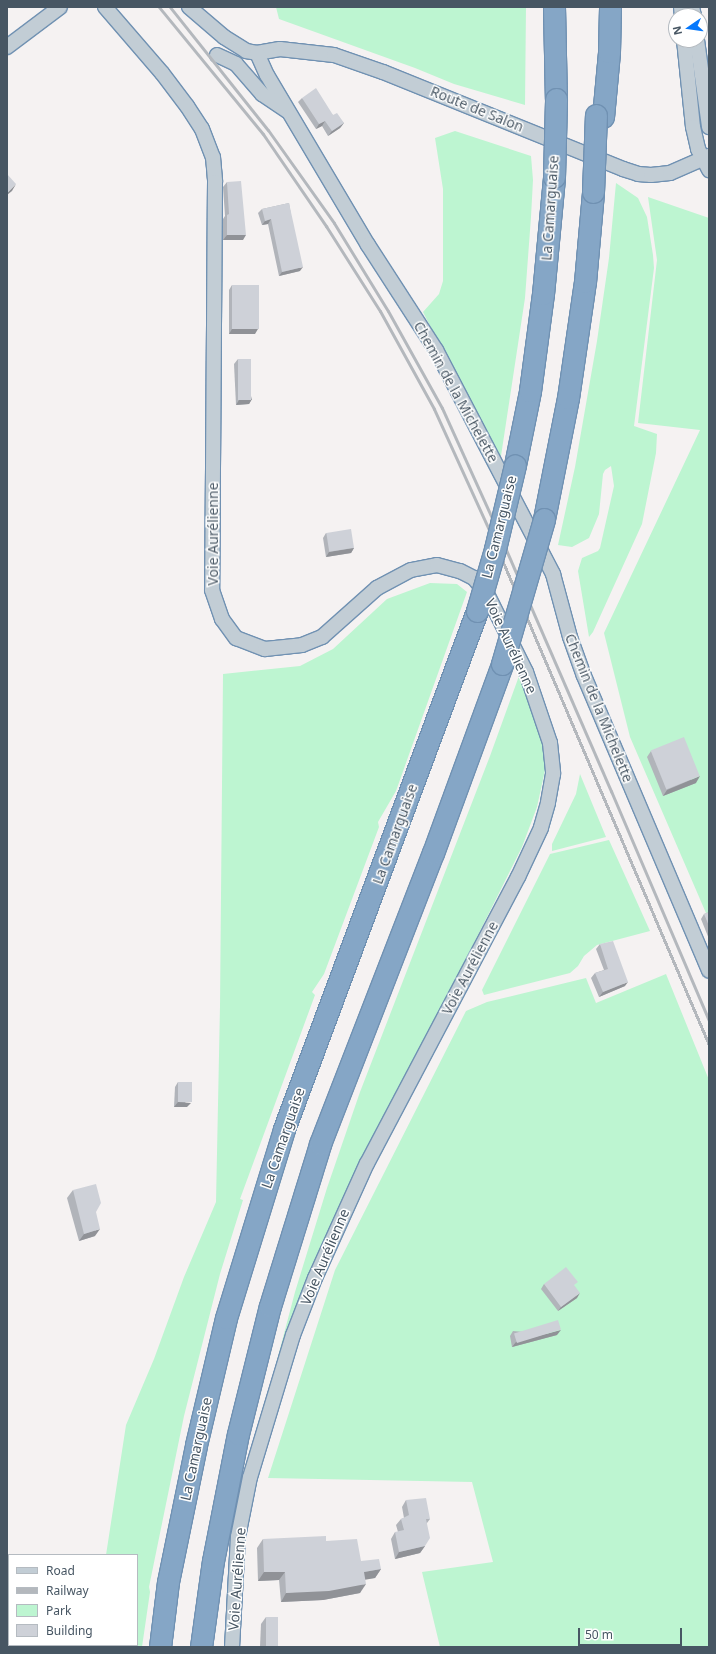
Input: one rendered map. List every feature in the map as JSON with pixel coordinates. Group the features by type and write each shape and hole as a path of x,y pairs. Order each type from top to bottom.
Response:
{"highway":[{"name":"La Camarguaise","path":"160,1647 170,1574 196,1445 226,1318 284,1129 477,610 495,549 515,465 530,391 543,294 554,177 556,99 554,7"},
{"path":"595,7 599,116"},
{"path":"201,1647 213,1561 238,1434 270,1306 320,1144 433,853 502,664 544,519 568,398 585,282 599,116 609,52 610,7"}],"street":[{"path":"7,47 60,7"},
{"name":"Voie Aurélienne","path":"105,7 162,73 202,129 213,157 215,190 212,590 222,619 236,638 265,649 302,645 322,637 377,588 411,570 436,565 460,571 474,578 487,594 526,672 550,743 553,774 548,803 541,828 518,877 367,1163 315,1278 293,1335 250,1477 238,1537 232,1647"},
{"path":"190,7 224,37 252,52"},
{"path":"686,48 696,88 709,127"},
{"path":"697,48 693,127 698,149 707,162"},
{"name":"Route de Salon","path":"252,52 280,49 334,56 383,72 638,174 651,175 670,173 707,162"},
{"name":"Chemin de la Michelette","path":"252,52 291,114 368,245 436,350 553,574 570,637 584,676 709,971"},
{"path":"217,55 236,64 262,94 291,114"}],"green space":[{"path":"276,7 526,7 525,105 454,84 415,68 279,19"},
{"path":"455,131 531,156 533,180 525,298 501,456 497,459 423,312 439,294 443,281 443,189 435,138"},
{"path":"616,183 638,198 647,217 653,255 654,268 634,426 657,434 656,453 642,524 593,632 589,637 578,571 582,558 598,551 600,548 614,486 611,466 605,470 603,474 599,514 589,538 572,547 558,545 575,467 597,341 609,258"},
{"path":"648,197 709,218 709,920 630,737 604,633 700,430 638,423 657,260"},
{"path":"430,583 457,584 467,592 396,791 378,822 379,827 324,974 312,992 315,995 240,1199 243,1200 220,1274 184,1416 149,1587 150,1592 142,1647 99,1647 138,1646 138,1554 106,1554 126,1425 154,1359 184,1277 216,1202 220,1006 223,674 300,666 333,649 387,599"},
{"path":"519,676 542,739 545,770 537,807 522,847 362,1167 255,1452 267,1398 295,1292 327,1188 360,1092 490,756"},
{"path":"580,774 606,837 552,851 552,844 576,794"},
{"path":"609,840 650,931 597,945 584,956 578,966 570,973 484,995 482,990 550,854"},
{"path":"666,974 709,1080 709,1647 440,1647 422,1572 493,1562 472,1482 268,1478 335,1270 466,1011 487,1002 586,978 596,1003"}],"building":[{"path":"316,88 333,115 337,113 344,123 332,131 325,121 319,124 302,98"},
{"path":"7,174 16,184 7,193"},
{"path":"241,181 246,235 227,235 227,215 229,214 227,182"},
{"path":"289,203 303,267 282,272 271,219 265,221 262,209"},
{"path":"232,285 259,285 259,329 232,329"},
{"path":"238,359 251,359 251,400 238,400"},
{"path":"351,529 354,548 329,552 326,533"},
{"path":"684,737 700,776 666,789 651,750"},
{"path":"709,912 709,926 704,914"},
{"path":"613,941 628,982 603,992 595,973 608,969 600,944"},
{"path":"178,1082 192,1082 192,1102 178,1102"},
{"path":"96,1184 101,1203 96,1212 100,1229 84,1234 73,1190"},
{"path":"566,1267 578,1282 574,1285 580,1293 561,1307 544,1284"},
{"path":"558,1320 561,1330 517,1343 514,1333"},
{"path":"426,1498 430,1519 426,1519 430,1538 425,1546 399,1552 395,1532 404,1530 401,1519 409,1515 406,1500"},
{"path":"326,1536 326,1541 357,1539 361,1561 379,1559 381,1569 364,1572 366,1584 329,1591 286,1593 285,1572 264,1572 263,1539"},
{"path":"266,1617 278,1617 278,1647 266,1647"}],"railway":[{"path":"159,7 263,134 326,226 380,311 434,409 491,534 709,1045"},
{"path":"170,7 268,130 334,223 388,311 442,408 497,529 709,1021"}]}
